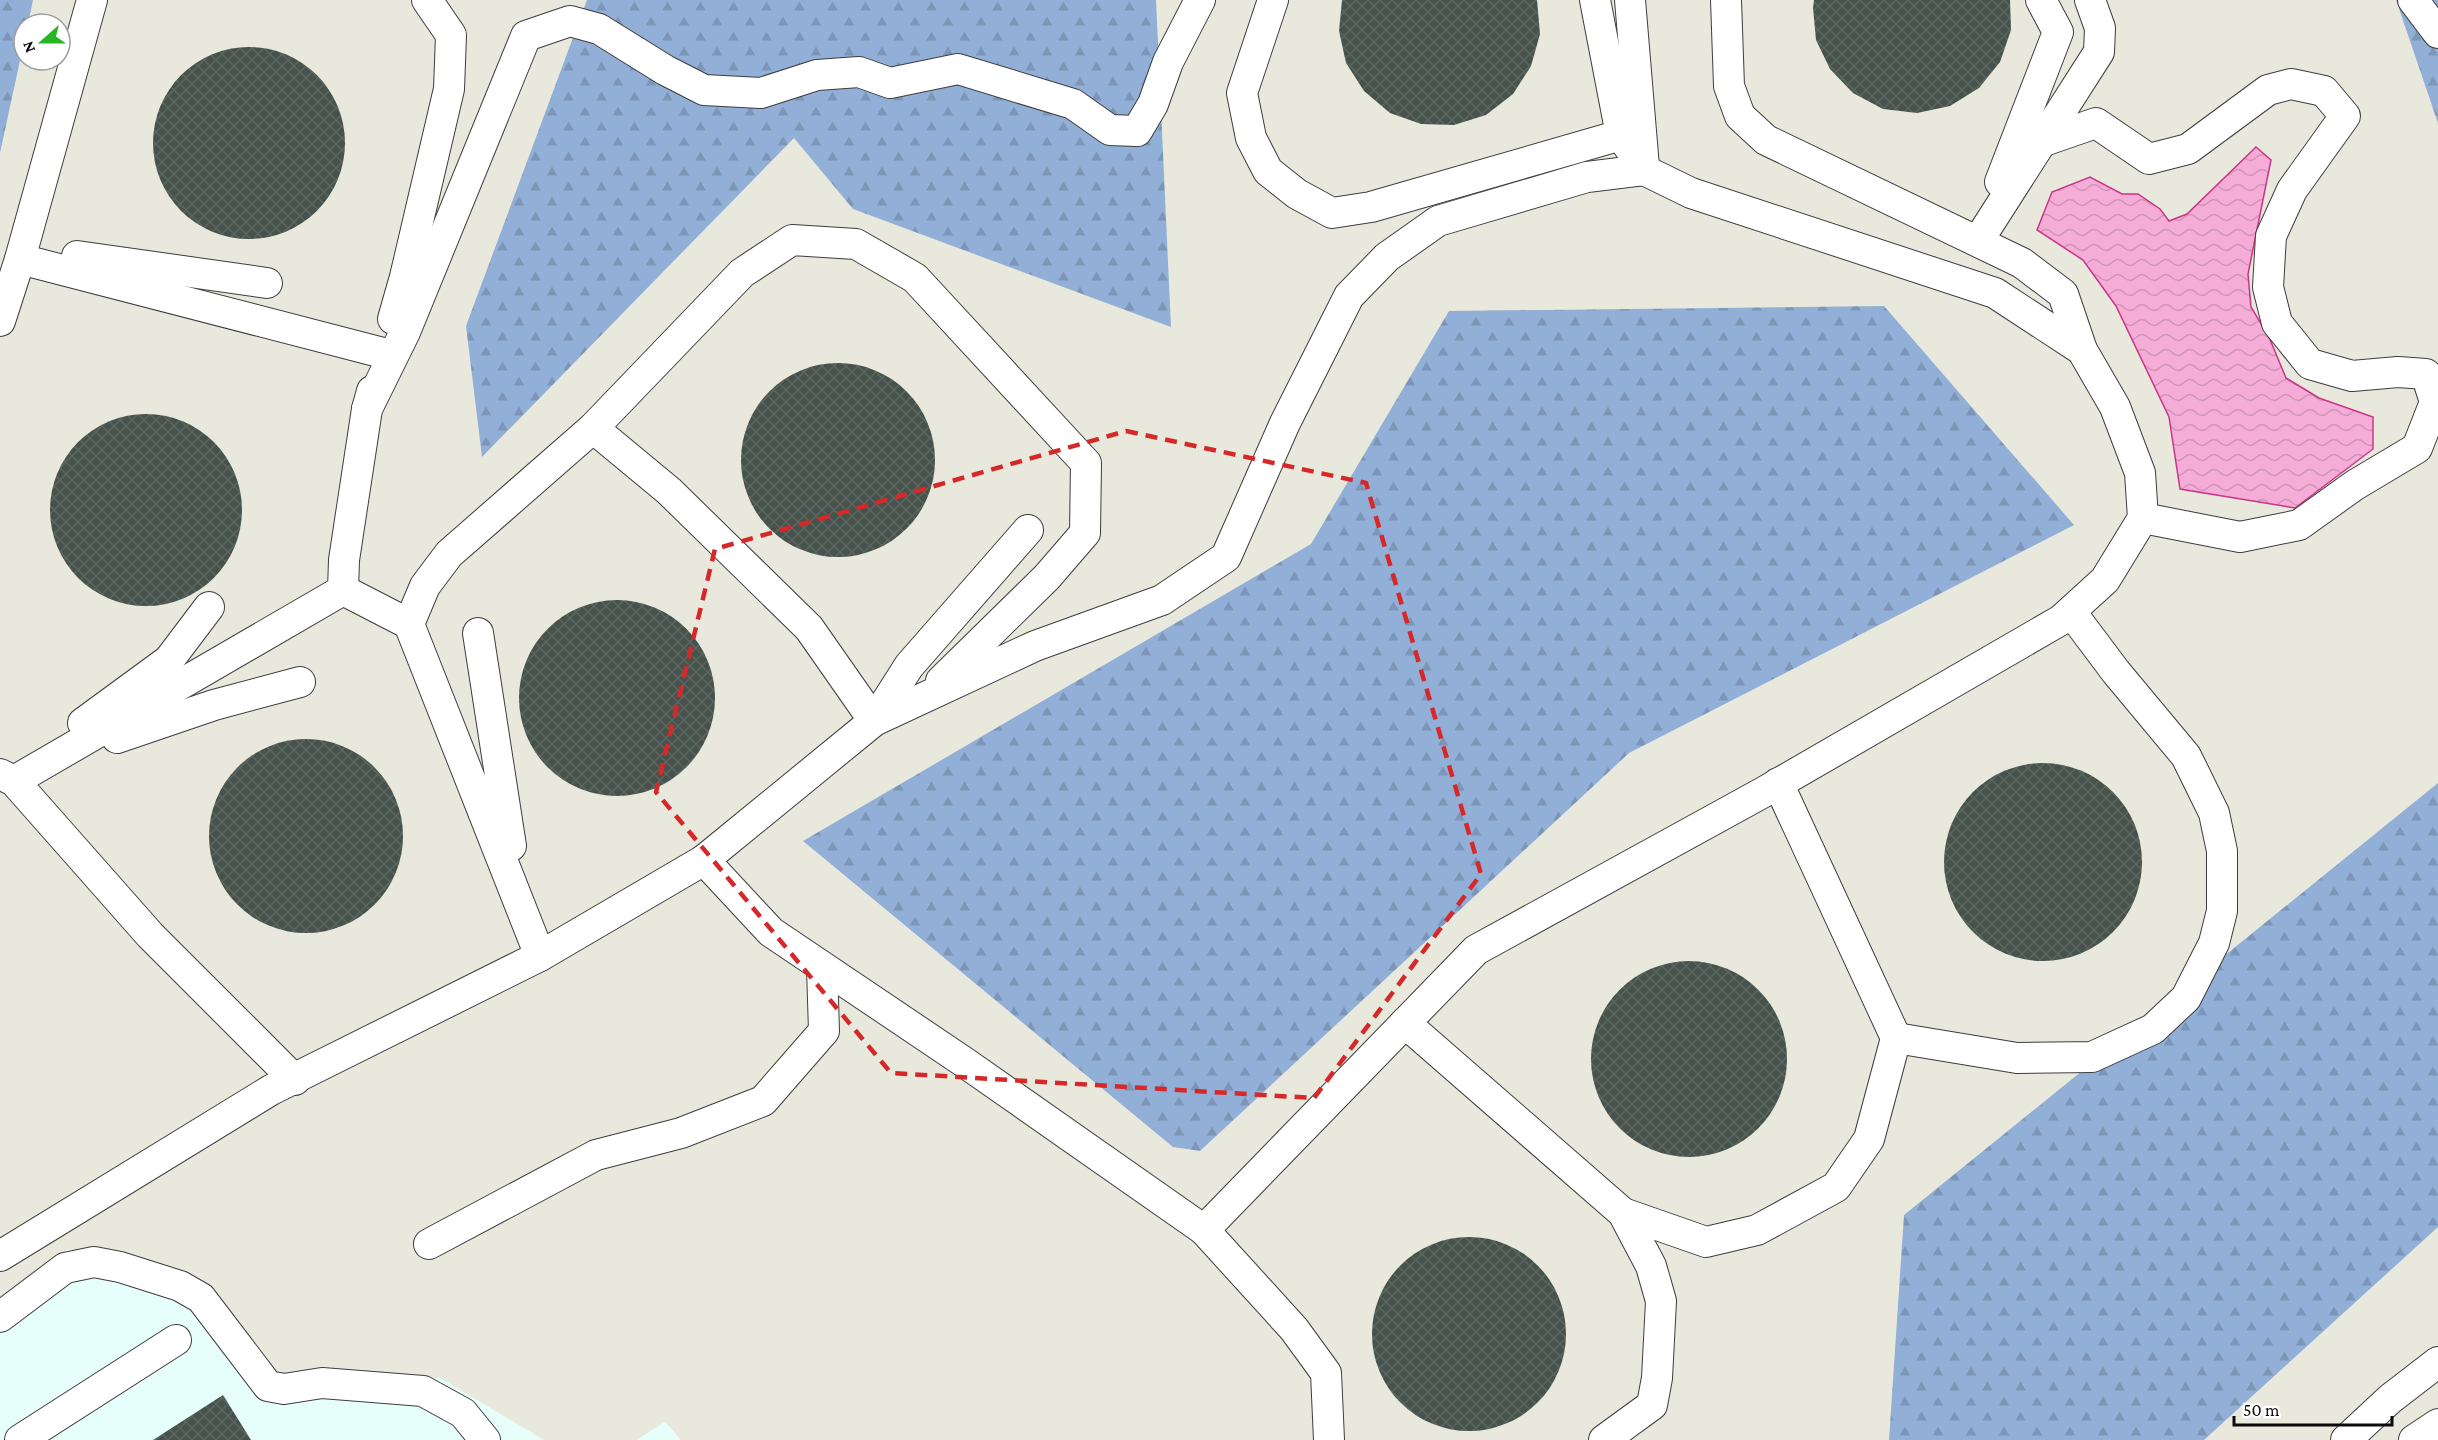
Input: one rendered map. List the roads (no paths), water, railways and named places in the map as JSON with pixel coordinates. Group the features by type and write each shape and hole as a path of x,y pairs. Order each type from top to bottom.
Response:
{"lane":[{"path":"0,321 20,259 92,0"},
{"path":"343,590 344,560 367,409 405,277 448,89 450,34 427,0"},
{"path":"367,409 405,332 526,36 570,21 599,29 665,70 704,90 762,93 817,75 859,72 890,83 957,69 1073,104 1110,130 1137,131 1153,104 1167,62 1200,0"},
{"path":"1273,0 1242,93 1251,138 1268,171 1297,194 1332,213 1371,207 1620,135"},
{"path":"1595,0 1620,135 1644,170 1691,193 1995,293 2082,350"},
{"path":"1630,0 1644,170"},
{"path":"1204,1230 1476,951 1778,783 2061,620 2105,580 2143,518 2140,473 2115,406 2082,350 2063,294 2022,263 1766,140 1740,117 1729,86 1726,0"},
{"path":"2042,0 2058,32 1978,241 2099,52 2104,14 2090,0"},
{"path":"2413,0 2438,33"},
{"path":"2041,142 2096,123 2149,159 2188,149 2268,90 2291,84 2324,91 2345,116 2292,190 2271,236 2268,287 2277,323 2310,364 2352,376 2398,372 2426,374 2435,402 2418,448 2355,485 2299,525 2240,537 2143,518"},
{"path":"0,1256 271,1090 540,956 704,860 874,721 1035,646 1162,600 1226,557 1285,423 1349,296 1387,258 1438,221 1587,177 1644,170"},
{"path":"409,624 425,586 449,555 593,428 742,273 792,240 856,244 915,278 1086,463 1085,532 1047,577 921,700"},
{"path":"20,259 70,255 267,283"},
{"path":"20,259 383,354"},
{"path":"593,428 669,490 809,627 874,721"},
{"path":"874,721 909,666 1028,530"},
{"path":"343,590 409,624 540,956"},
{"path":"7,777 343,590"},
{"path":"7,777 169,660 209,608"},
{"path":"1896,1038 2017,1058 2092,1057 2153,1029 2186,998 2214,943 2222,911 2222,851 2214,813 2186,756 2116,672 2071,612"},
{"path":"478,633 507,831 540,956"},
{"path":"7,777 128,733 214,705 300,682"},
{"path":"7,777 150,935 295,1080"},
{"path":"1623,1213 1706,1242 1757,1230 1836,1187 1869,1139 1896,1038 1778,783"},
{"path":"704,860 771,932 964,1062 1204,1230 1294,1329 1326,1373 1329,1440"},
{"path":"429,1244 596,1155 681,1132 763,1101 824,1031 822,968"},
{"path":"1405,1023 1623,1213 1651,1266 1661,1301 1657,1378 1652,1405 1604,1440"},
{"path":"0,1317 65,1268 94,1262 120,1267 180,1286 201,1298 267,1386 284,1389 322,1383 423,1391 463,1413 485,1440"},
{"path":"20,1440 176,1340"},
{"path":"2346,1440 2390,1399 2438,1362"},
{"path":"2414,1440 2438,1424"}],"water":[{"path":"2256,147 2271,160 2248,274 2251,307 2269,337 2286,378 2319,398 2373,417 2373,449 2295,508 2180,489 2169,417 2116,306 2083,260 2037,230 2052,192 2090,177 2122,194 2138,194 2160,209 2169,221 2187,214"}]}
